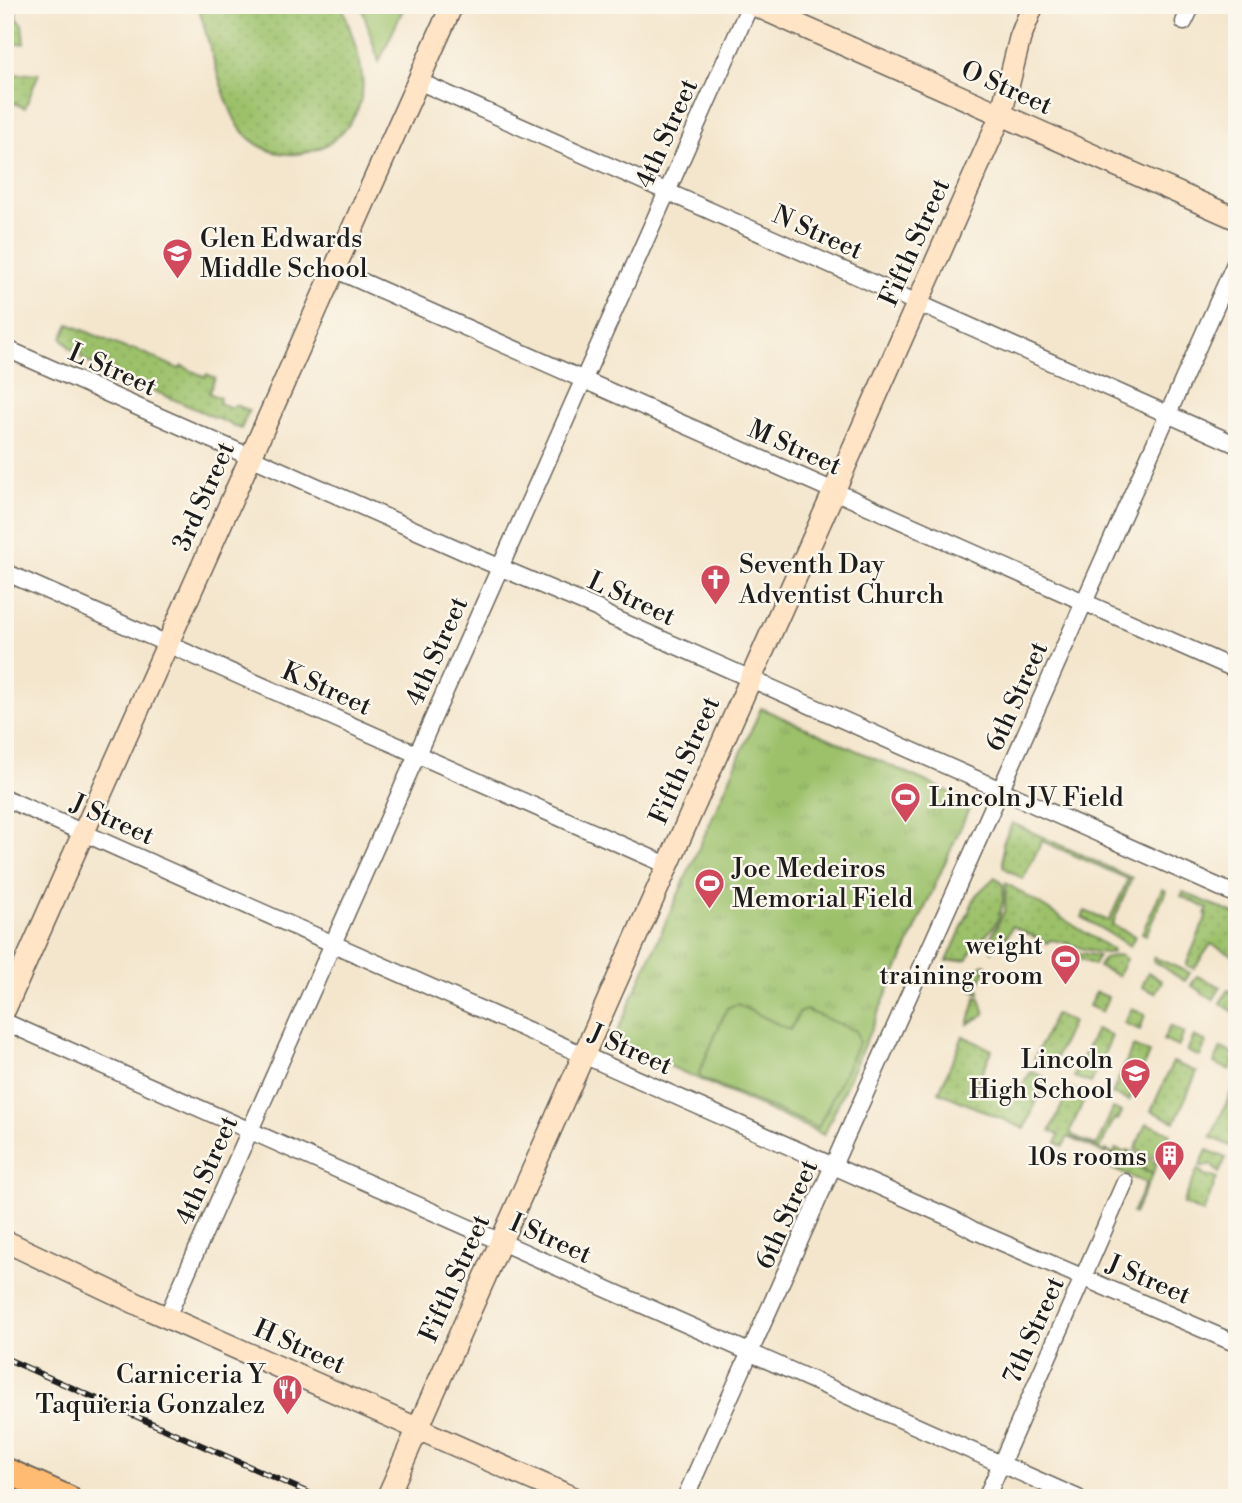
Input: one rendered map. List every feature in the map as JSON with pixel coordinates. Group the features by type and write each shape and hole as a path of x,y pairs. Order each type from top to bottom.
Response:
{"main road":[{"path":"5,1470 68,1498"}],"street":[{"name":"3rd Street","path":"5,1009 452,5"},
{"name":"O Street","path":"752,5 1237,219"},
{"name":"4th Street","path":"167,1317 752,5"},
{"name":"Fifth Street","path":"387,1498 1001,115 1020,38 1033,5"},
{"path":"1184,22 1192,5"},
{"name":"N Street","path":"418,81 1237,445"},
{"name":"6th Street","path":"685,1498 1237,259"},
{"name":"M Street","path":"334,269 1237,670"},
{"name":"L Street","path":"5,348 1237,894"},
{"name":"K Street","path":"5,572 667,866"},
{"name":"J Street","path":"5,798 1237,1344"},
{"name":"I Street","path":"5,1022 1078,1498"},
{"name":"7th Street","path":"986,1498 1125,1182"},
{"name":"H Street","path":"5,1241 167,1317 574,1498"}],"green space":[{"path":"5,5 14,5 17,18 22,24 24,43 5,45"},
{"path":"198,5 342,5 363,84 356,114 345,130 330,142 295,154 277,152 259,145 243,132 223,91"},
{"path":"361,5 405,5 379,62"},
{"path":"39,73 25,108 5,99 5,77"},
{"path":"69,324 179,369 182,366 205,377 207,374 215,378 209,393 220,398 219,403 249,410 241,429 81,359 82,355 69,348 62,338"},
{"path":"761,708 972,802 824,1135 613,1041"},
{"path":"1012,823 1132,878 1112,925 1135,936 1130,946 1082,917 1085,911 1109,921 1128,879 1042,841 1023,879 1003,867 1003,843"},
{"path":"995,877 1003,884 1003,904 996,922 974,947 968,959 947,961 976,895"},
{"path":"1006,883 1113,952 1098,952 1058,941 1050,940 1047,943 1012,926 1002,948 995,946 992,951 990,939 1005,910"},
{"path":"1162,889 1166,891 1146,935 1142,933"},
{"path":"1183,892 1237,915 1237,957 1211,944 1194,969 1186,965 1208,909 1181,896"},
{"path":"1064,950 1098,956 1094,965 1063,952"},
{"path":"1119,955 1126,959 1118,976 1099,967 1104,958"},
{"path":"1155,957 1190,973 1185,981 1153,961"},
{"path":"984,964 987,965 977,988 980,990 979,994 973,990 969,975"},
{"path":"1148,972 1162,981 1155,993 1142,987"},
{"path":"1197,976 1221,987 1213,1000 1191,985"},
{"path":"1228,990 1235,993 1237,1014 1220,1003"},
{"path":"1096,992 1108,997 1102,1012 1089,1006"},
{"path":"976,997 980,998 985,1014 968,1024"},
{"path":"737,1004 790,1030 799,1013 806,1010 856,1031 859,1042 818,1128 701,1078 699,1073 727,1008"},
{"path":"1132,1008 1145,1015 1140,1030 1124,1023"},
{"path":"1055,1014 1072,1022 1052,1067 1034,1059"},
{"path":"1170,1026 1184,1033 1178,1047 1163,1040"},
{"path":"1096,1029 1112,1036 1091,1083 1074,1077"},
{"path":"963,1036 992,1050 977,1085 1013,1100 1031,1071 1046,1078 1025,1129 939,1092"},
{"path":"1194,1036 1206,1042 1200,1057 1187,1051"},
{"path":"1133,1046 1149,1053 1129,1101 1112,1094"},
{"path":"1221,1048 1236,1055 1230,1070 1214,1063"},
{"path":"1173,1062 1197,1072 1175,1122 1151,1111"},
{"path":"1070,1088 1086,1096 1070,1131 1082,1140 1097,1145 1113,1108 1122,1112 1118,1120 1114,1119 1100,1149 1068,1136 1104,1152 1106,1150 1115,1154 1114,1156 1153,1174 1134,1214 1132,1213 1146,1183 1112,1169 1116,1160 1111,1157 1112,1154 1106,1154 1068,1137 1063,1146 1056,1143 1059,1135 1050,1131"},
{"path":"1233,1088 1237,1090 1237,1136 1232,1147 1211,1137"},
{"path":"1146,1123 1170,1133 1158,1160 1135,1149"},
{"path":"1115,1149 1126,1153 1128,1150 1157,1163 1153,1173 1115,1155"},
{"path":"1207,1150 1226,1158 1219,1173 1211,1165 1200,1165"},
{"path":"1198,1168 1206,1177 1217,1178 1203,1213 1183,1204"}],"railway":[{"path":"5,1358 320,1498"}],"place":[{"name":"Glen Edwards Middle School","path":"177,280"},
{"name":"Seventh Day Adventist Church","path":"716,606"},
{"name":"Lincoln JV Field","path":"906,824"},
{"name":"Joe Medeiros Memorial Field","path":"709,910"},
{"name":"weight training room","path":"1066,987"},
{"name":"Lincoln High School","path":"1136,1101"},
{"name":"10s rooms","path":"1170,1183"},
{"name":"Carniceria Y Taquieria Gonzalez","path":"288,1416"}]}
